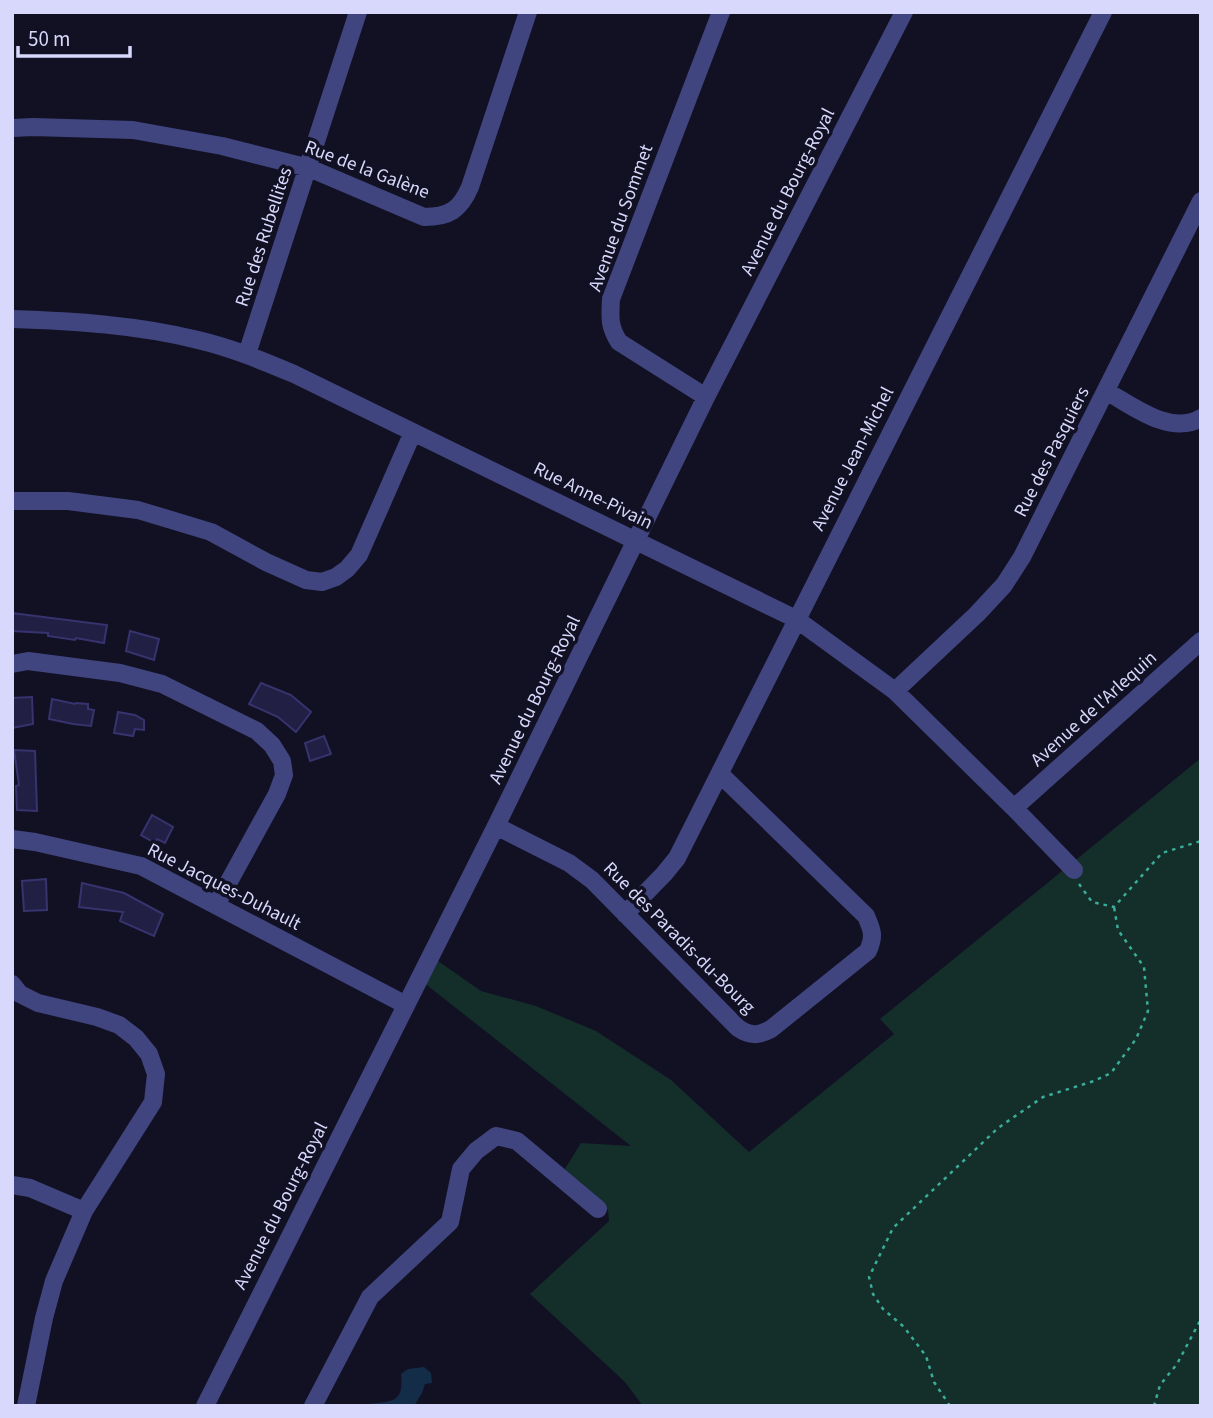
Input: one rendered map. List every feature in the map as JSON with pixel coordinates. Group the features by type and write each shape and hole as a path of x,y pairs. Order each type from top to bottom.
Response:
{"street":[{"name":"Rue des Rubellites","path":"247,354 358,12"},
{"name":"Rue de la Galène","path":"12,128 133,130 222,146 309,168 424,217 437,217 453,211 464,201 527,12"},
{"name":"Avenue du Sommet","path":"706,397 618,342 611,330 610,317 611,299 721,12"},
{"name":"Avenue du Bourg-Royal","path":"205,1406 496,826 706,397 904,12"},
{"name":"Avenue Jean-Michel","path":"625,914 677,858 1103,12"},
{"name":"Rue des Pasquiers","path":"895,691 1004,585 1022,557 1201,201"},
{"name":"Rue Anne-Pivain","path":"12,318 118,325 198,339 247,354 294,374 796,619 895,691 1074,870"},
{"path":"1106,391 1157,419 1178,425 1201,418"},
{"path":"12,501 68,501 138,510 211,532 266,562 306,580 322,582 347,569 359,555 413,432"},
{"name":"Avenue de l'Arlequin","path":"1014,808 1201,641"},
{"path":"12,664 28,661 120,673 162,684 257,731 272,745 282,761 284,775 277,794 216,905"},
{"name":"Rue des Paradis-du-Bourg","path":"496,826 569,863 592,880 738,1028 760,1035 868,951 872,941 872,929 866,916 720,774"},
{"name":"Rue Jacques-Duhault","path":"12,839 141,866 406,1005"},
{"path":"12,984 20,994 38,1003 119,1025 136,1038 149,1054 156,1074 153,1102 84,1211 54,1282 26,1406"},
{"path":"313,1406 370,1297 450,1222 461,1169 496,1136 517,1141 598,1209"},
{"path":"12,1185 30,1188 84,1211"}],"path":[{"path":"1114,907 1162,853 1201,841"},
{"path":"1074,870 1080,886 1092,902 1114,907"},
{"path":"950,1406 934,1382 926,1356 904,1327 883,1309 873,1294 869,1277 893,1228 998,1128 1043,1097 1111,1073 1136,1039 1148,1012 1144,967 1118,930 1114,907"},
{"path":"1154,1406 1160,1385 1177,1364 1201,1319"}],"green space":[{"path":"1201,758 1201,1406 643,1406 625,1382 530,1294 609,1221 608,1210 563,1172 581,1143 631,1146 423,982 438,961 481,991 536,1006 596,1031 671,1080 749,1152 894,1034 880,1019"}],"water":[{"path":"424,1367 431,1373 432,1383 425,1384 414,1406 370,1406 369,1404 395,1399 401,1390 401,1374 408,1369"}],"building":[{"path":"12,613 107,625 104,643 48,636 48,633 12,631"},
{"path":"130,631 159,639 154,660 126,651"},
{"path":"261,683 291,695 311,712 296,732 278,717 249,704"},
{"path":"32,697 33,724 12,728 12,698"},
{"path":"52,699 88,704 88,709 94,710 91,726 49,719"},
{"path":"118,712 135,715 144,720 144,730 135,729 133,736 114,733"},
{"path":"324,736 331,754 310,761 305,743"},
{"path":"14,750 35,751 37,811 17,810 16,786 19,785"},
{"path":"152,815 173,827 165,843 157,839 155,843 141,835"},
{"path":"46,879 47,910 24,911 22,881"},
{"path":"82,883 124,893 163,914 154,936 120,921 123,912 79,907"}]}
